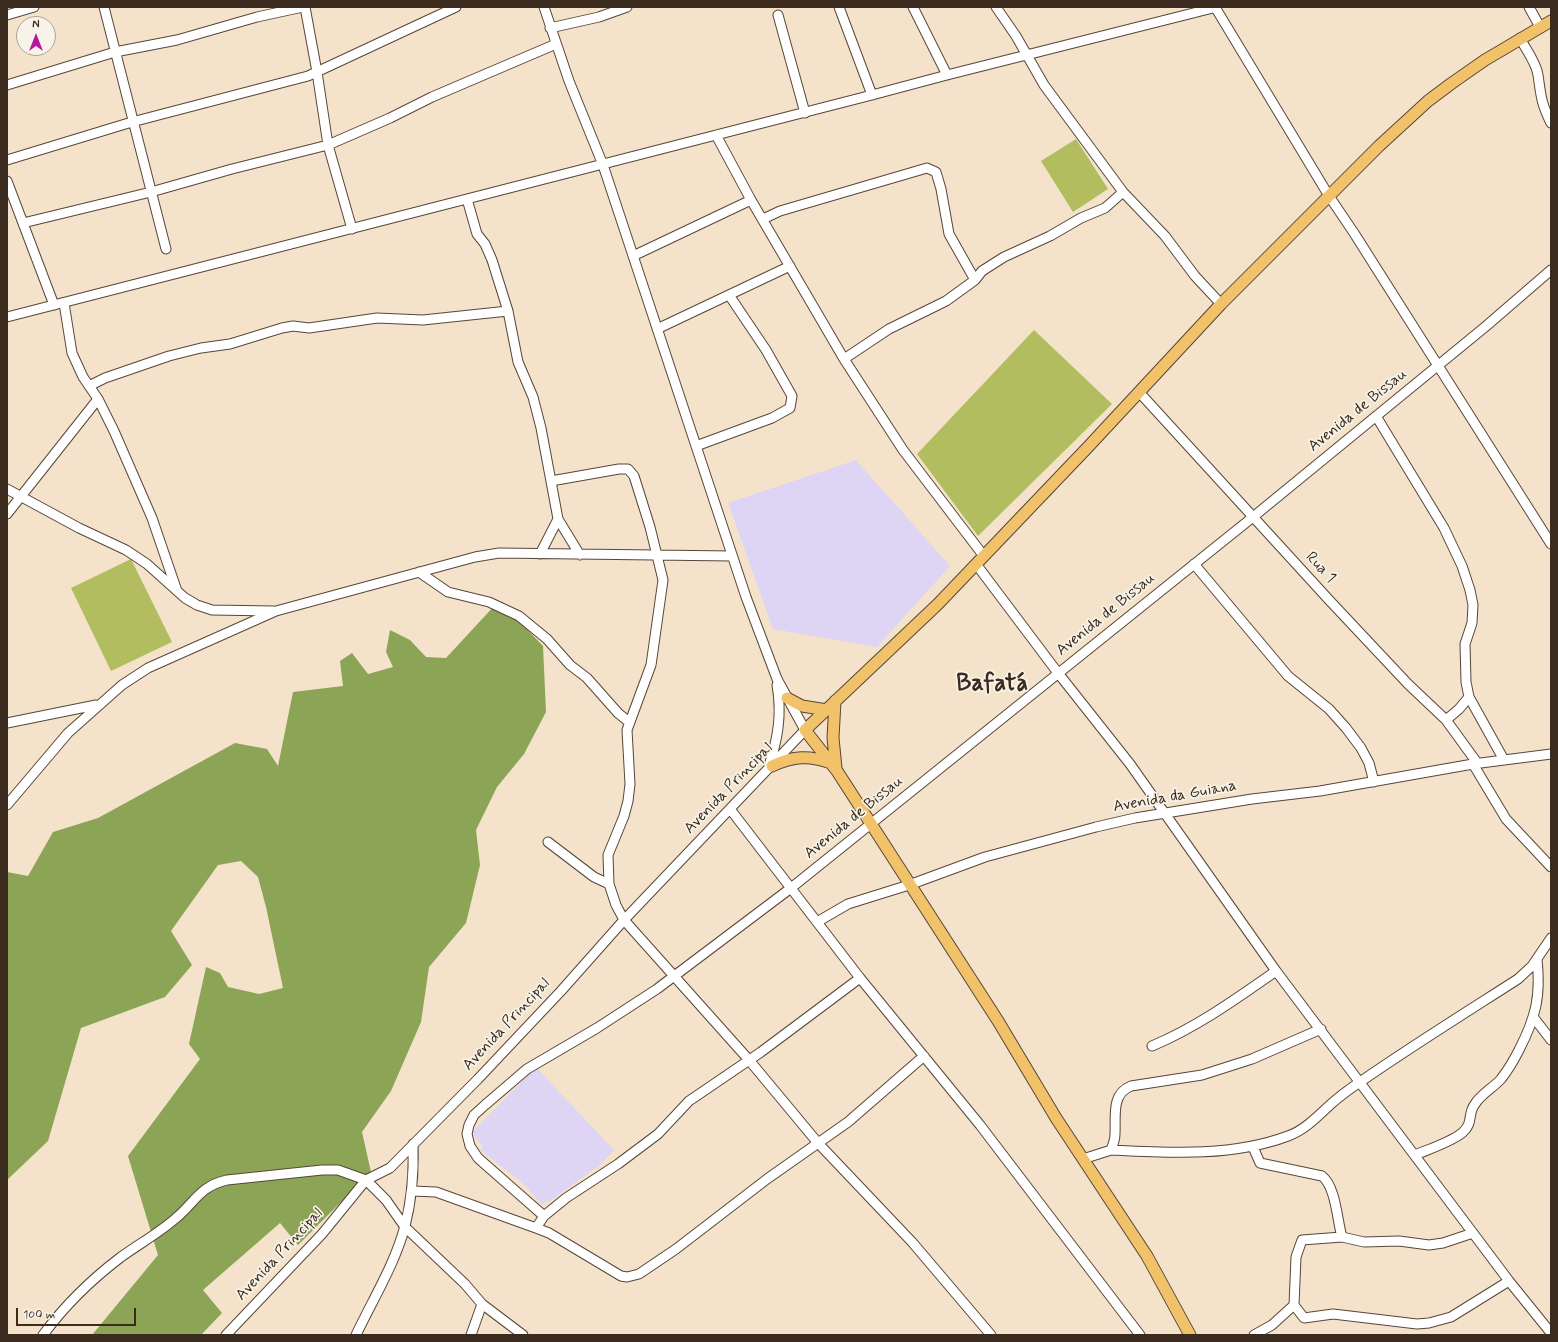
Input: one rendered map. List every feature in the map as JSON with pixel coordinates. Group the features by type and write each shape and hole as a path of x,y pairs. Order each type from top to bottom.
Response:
{"main road":[{"path":"1190,1335 1146,1256 1083,1159 998,1021 870,825 834,767 805,730 913,629 1221,304 1329,196 1428,101 1470,70 1520,38 1551,21"},
{"path":"787,698 802,706 827,710"},
{"path":"834,767 833,738 835,701"},
{"path":"770,768 787,760 805,756 817,758 834,767"}],"street":[{"path":"7,15 34,7"},
{"path":"104,7 121,71 132,122 166,249"},
{"path":"7,85 115,52 177,40 257,17 304,7 317,72 328,145 352,229"},
{"path":"7,160 132,122 285,83 317,72 456,7"},
{"path":"544,7 550,28 603,165 732,556 777,679 805,730"},
{"path":"550,28 599,16 627,7"},
{"path":"839,7 872,95"},
{"path":"913,7 947,75"},
{"path":"996,7 1028,56 1044,85 1123,192 1157,227 1195,276 1221,304"},
{"path":"7,317 716,136 947,75 1028,56 1198,9 1216,7 1329,196 1551,544"},
{"path":"1529,7 1540,27"},
{"path":"778,15 805,113"},
{"path":"1520,38 1533,61 1538,74 1539,88 1544,108 1551,123"},
{"path":"23,223 151,192 232,168 328,145 390,118 432,97 556,44"},
{"path":"716,136 751,200 844,359 903,450 1058,673 1130,764 1276,971 1473,1233 1551,1333"},
{"path":"763,219 780,211 927,168 936,172 941,189 949,234 975,280"},
{"path":"7,181 54,305"},
{"path":"844,359 889,329 946,301 975,280 982,271 1004,257 1050,236 1081,218 1105,208 1123,192"},
{"path":"467,199 477,234 486,244 492,260 508,311 518,362 533,397 542,428 558,519 580,555"},
{"path":"633,256 751,200"},
{"path":"656,329 790,266"},
{"name":"Avenida de Bissau","path":"544,1216 478,1158 470,1146 467,1134 469,1125 474,1115 528,1069 597,1028 674,976 791,888 1253,517 1551,270"},
{"path":"696,446 772,418 790,408 792,403 792,396 766,350 729,295"},
{"path":"64,303 72,353 114,431 152,518 177,591"},
{"path":"89,386 105,378 169,356 201,348 230,344 293,326 309,328 377,318 423,320 508,311"},
{"name":"Rua 1","path":"1139,392 1408,684 1446,720 1476,764 1506,819 1551,867"},
{"path":"7,514 98,399"},
{"path":"1376,416 1444,528 1462,566 1473,605 1472,623 1464,656 1469,697 1504,760"},
{"path":"551,481 619,469 628,469 634,476 658,556 663,580 656,643 645,685 627,730 630,784 628,801 624,816 608,854 609,884 616,905 624,920 750,1060 818,1143 912,1242 991,1335"},
{"path":"7,489 79,528 126,550 147,564 177,591 197,605 212,610 276,611"},
{"path":"540,554 558,519"},
{"path":"7,805 55,747 97,705 122,685 148,668 276,611 419,572 499,553 732,556"},
{"path":"1194,564 1288,676 1329,709 1346,728 1361,748 1374,782"},
{"path":"419,572 448,592 489,602 519,616 547,639 570,665 587,678 618,713 629,722"},
{"path":"770,768 780,725 780,704 777,679"},
{"path":"1446,720 1460,709 1469,697"},
{"path":"7,723 97,705"},
{"name":"Avenida Principal","path":"226,1335 322,1234 366,1180 390,1168 527,1028 624,920 805,730"},
{"name":"Avenida da Guiana","path":"817,922 848,904 985,857 1073,832 1165,813 1374,782 1476,764 1551,754"},
{"path":"730,809 860,978 984,1131 1140,1335"},
{"path":"548,842 594,877 609,884"},
{"path":"1083,1159 1111,1150 1188,1153 1253,1147 1299,1131 1360,1082 1518,979 1537,959 1551,938"},
{"path":"1415,1156 1456,1137 1467,1128 1470,1123 1475,1103 1502,1078 1512,1062 1534,1018 1539,991 1537,959"},
{"path":"1152,1046 1176,1036 1219,1010 1276,971"},
{"path":"536,1228 544,1216 566,1198 618,1164 658,1134 689,1101 750,1060 860,978"},
{"path":"1534,1018 1551,1040"},
{"path":"1111,1150 1115,1135 1116,1103 1123,1089 1131,1086 1202,1075 1252,1059 1321,1029"},
{"path":"412,1190 436,1192 549,1233 620,1276 634,1276 676,1249 767,1179 848,1122 924,1056"},
{"path":"356,1335 385,1278 405,1227 412,1190 413,1144"},
{"path":"1253,1147 1260,1163 1322,1176 1328,1180 1342,1237"},
{"path":"43,1335 57,1316 80,1292 120,1258 177,1217 198,1194 215,1183 322,1170 338,1170 366,1180 386,1200 405,1227 465,1284 482,1304 522,1335"},
{"path":"1473,1233 1443,1243 1429,1245 1399,1241 1364,1242 1342,1237 1302,1240 1296,1257 1294,1305 1304,1318 1333,1314 1417,1324 1429,1323 1451,1317 1510,1281"},
{"path":"471,1335 482,1304"},
{"path":"1254,1335 1272,1325 1294,1305"}],"shaded area":[{"path":"856,460 950,566 877,647 773,629 728,503"},
{"path":"536,1067 614,1150 598,1167 550,1201 541,1204 525,1185 480,1150 483,1146 471,1133"}],"green space":[{"path":"1076,139 1108,189 1073,212 1041,161"},
{"path":"1034,330 1112,404 978,536 917,454"},
{"path":"131,559 172,642 111,671 71,588"},
{"path":"496,604 515,617 543,646 546,712 524,754 497,787 476,830 480,865 466,923 429,967 421,1022 391,1091 362,1132 371,1172 298,1245 280,1223 203,1290 222,1313 201,1335 92,1335 158,1255 128,1156 200,1059 189,1044 206,967 220,973 228,987 259,994 283,988 266,907 258,877 241,861 218,865 171,931 192,965 165,997 81,1028 48,1141 7,1180 7,872 28,876 53,832 98,818 235,743 267,749 278,766 293,692 343,686 340,661 352,653 368,674 393,667 386,652 390,630 410,640 426,657 446,658"}],"district":[{"name":"Bafatá","path":"992,685"}]}
